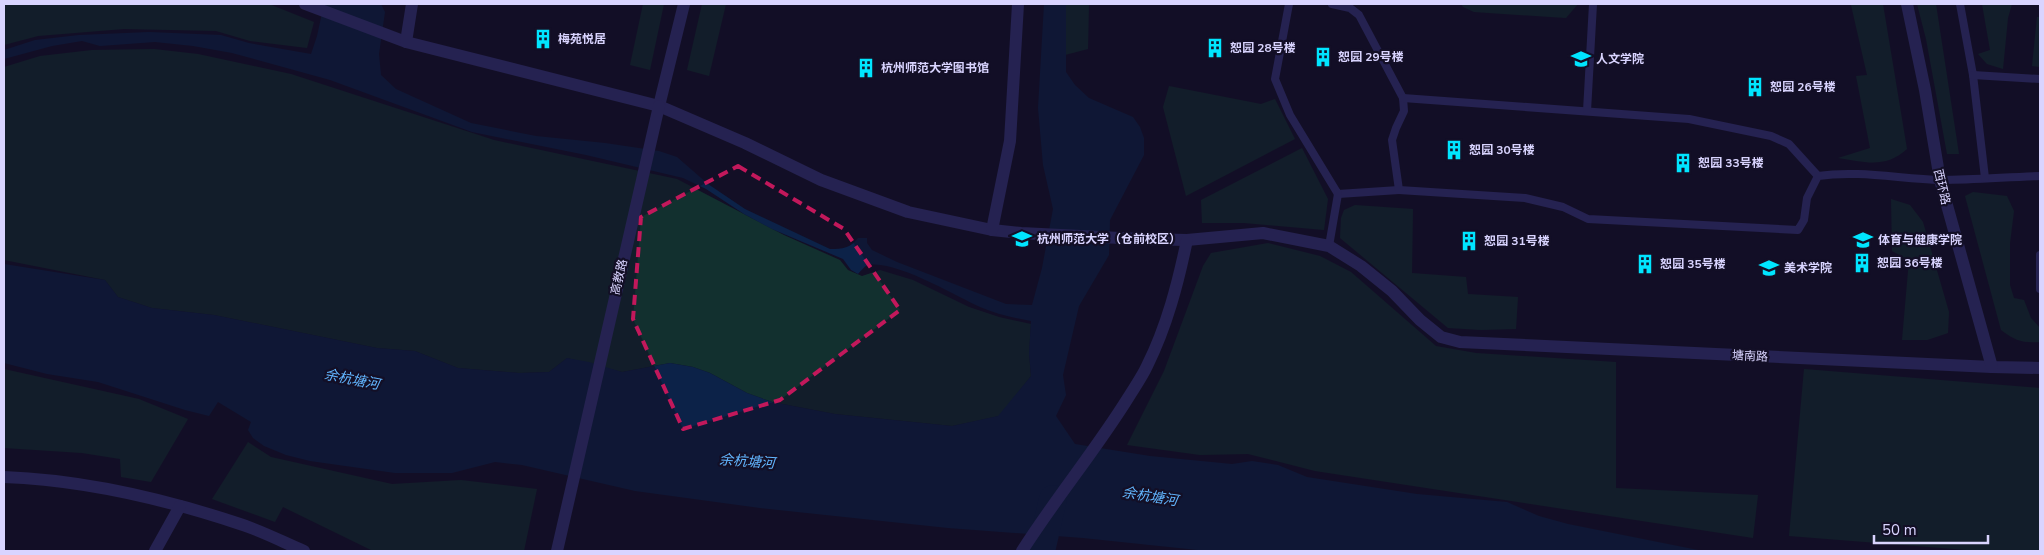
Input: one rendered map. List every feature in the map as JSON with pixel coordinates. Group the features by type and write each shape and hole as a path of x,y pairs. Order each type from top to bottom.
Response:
{"street":[{"name":"塘南路","path":"305,4 401,41 659,106 745,143 830,183 908,212 992,230 1021,233 1187,240 1264,232 1329,246 1361,266 1392,291 1420,320 1441,337 1460,342 2040,368"},
{"path":"401,41 412,4"},
{"name":"高教路","path":"557,551 615,294 684,4"},
{"path":"992,230 1010,141 1018,4"},
{"name":"西环路","path":"1907,4 1925,90 1940,180 1992,367"},
{"path":"1022,551 1045,514 1108,430 1147,367 1166,322 1177,286 1187,240"},
{"path":"4,477 95,486 153,498 242,525 304,551"},
{"path":"155,551 180,506"}],"lane":[{"path":"1289,4 1275,79 1290,115 1338,194 1329,246"},
{"path":"1332,4 1351,6 1359,15 1403,98 1404,111 1392,140 1400,190"},
{"path":"1587,112 1593,4"},
{"path":"1960,4 1973,75 1985,178"},
{"path":"1973,75 2040,79"},
{"path":"1403,98 1689,118 1771,136 1790,144 1818,176"},
{"path":"1818,176 1832,174 1883,174 1940,180 2040,176"},
{"path":"1338,194 1400,190 1525,198 1563,206 1588,219 1798,230 1804,220 1807,198 1818,176"},
{"path":"2040,255 2040,289"}],"highlighted area":[{"path":"738,166 844,229 900,310 780,400 683,429 633,319 641,217"}],"green space":[{"path":"4,4 269,4 314,22 307,48 250,41 216,31 124,29 38,36 4,45"},
{"path":"643,4 664,4 650,70 630,65"},
{"path":"702,4 726,4 709,76 687,70"},
{"path":"1066,4 1089,4 1088,49 1065,55"},
{"path":"1461,4 1578,4 1566,18 1474,12 1463,7"},
{"path":"1883,4 1907,149 1883,162 1866,162 1838,158 1870,148 1856,76 1867,75 1851,5"},
{"path":"1917,4 1936,4 1959,154 1947,154 1926,39"},
{"path":"1982,4 2012,4 2008,18 2003,69 1987,64 1978,54 1990,50"},
{"path":"2037,17 2040,17 2040,67 2032,66"},
{"path":"154,49 198,54 291,74 494,140 677,179 784,235 840,260 848,270 862,276 880,270 913,280 969,307 999,317 1031,324 1029,353 1031,376 999,416 952,426 835,414 772,402 747,393 710,373 693,367 670,363 622,372 567,358 549,372 519,373 458,368 415,351 377,348 214,315 152,308 118,297 105,280 4,260 4,67 40,56 92,50"},
{"path":"1169,86 1261,104 1275,99 1295,139 1186,196 1163,107"},
{"path":"1302,148 1328,199 1324,230 1244,223 1202,223 1201,200"},
{"path":"1973,192 2007,196 2014,211 2010,243 2010,285 2014,298 2024,300 2031,318 2040,328 2040,342 2019,340 2001,330 1965,196"},
{"path":"1891,199 1910,205 1923,222 1949,312 1948,333 1927,340 1902,340 1909,260 1892,251"},
{"path":"1355,205 1413,209 1412,273 1466,277 1468,294 1518,297 1516,329 1481,330 1448,328 1340,238 1341,218 1344,210"},
{"path":"1268,243 1320,256 1351,272 1436,346 1476,353 1616,362 1616,488 1758,495 1753,538 1315,471 1248,454 1200,455 1127,445 1164,371 1203,266 1211,253"},
{"path":"4,369 139,399 188,419 151,482 121,477 120,459 82,453 4,448"},
{"path":"1804,369 2040,388 2040,551 1979,551 1789,536"},
{"path":"248,442 271,457 392,484 461,480 537,489 524,551 373,551 283,507 275,522 212,499"}],"water":[{"name":"余杭塘河","path":"324,4 381,4 385,12 379,54 381,75 396,89 471,123 536,136 659,151 677,157 708,184 745,209 830,249 846,247 858,238 867,238 867,243 872,250 897,262 1006,304 1032,305 1042,268 1053,209 1043,165 1038,108 1044,4 1066,4 1066,72 1075,85 1089,98 1133,117 1140,127 1144,138 1144,155 1110,220 1109,255 1079,306 1063,375 1066,395 1056,416 1075,444 1150,456 1232,464 1252,461 1278,465 1307,477 1417,494 1507,502 1539,516 1568,524 1703,551 1207,551 1083,538 948,528 760,508 635,491 522,465 495,462 452,473 395,473 310,461 286,455 264,446 253,438 248,430 251,422 218,402 209,416 98,382 47,374 4,363 4,264 105,280 118,297 152,308 214,315 377,348 415,351 458,368 519,373 549,372 567,358 589,362 622,372 670,363 693,367 710,373 747,393 772,402 835,414 952,426 998,416 1031,376 1029,353 1031,321 1005,316 980,307 923,279 890,267 877,264 866,266 858,274 851,270 843,259 772,229 744,214 706,189 683,178 586,155 472,132 330,80 232,53 193,46 155,42 100,46 82,41 52,46 4,59 4,50 35,40 79,35 149,32 221,35 249,43 311,54"}],"waterway":[{"path":"1041,551 1053,499"}],"place":[{"name":"梅苑悦居","path":"543,39"},
{"name":"恕园 28号楼","path":"1215,48"},
{"name":"恕园 29号楼","path":"1323,57"},
{"name":"人文学院","path":"1581,59"},
{"name":"杭州师范大学图书馆","path":"866,68"},
{"name":"恕园 26号楼","path":"1755,87"},
{"name":"恕园 30号楼","path":"1454,150"},
{"name":"恕园 33号楼","path":"1683,163"},
{"name":"杭州师范大学（仓前校区）","path":"1022,239"},
{"name":"体育与健康学院","path":"1863,240"},
{"name":"恕园 31号楼","path":"1469,241"},
{"name":"恕园 36号楼","path":"1862,263"},
{"name":"恕园 35号楼","path":"1645,264"},
{"name":"美术学院","path":"1769,268"}]}
